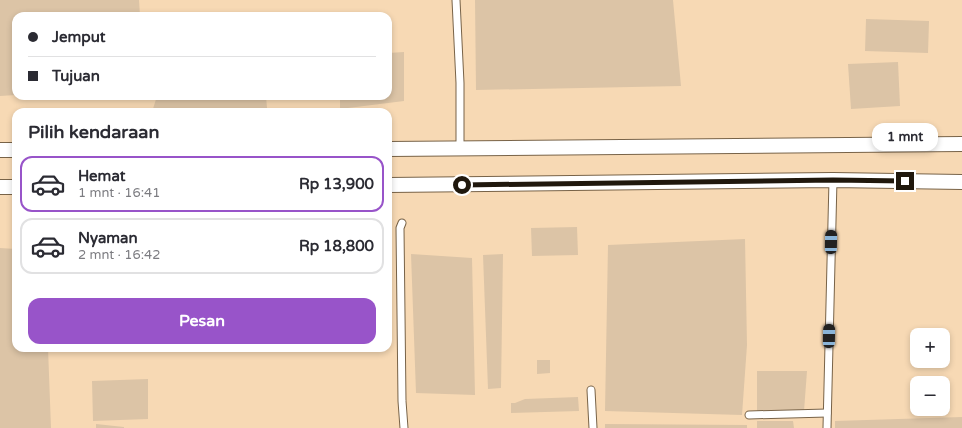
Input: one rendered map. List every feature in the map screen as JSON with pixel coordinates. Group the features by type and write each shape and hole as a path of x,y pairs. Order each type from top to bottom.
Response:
{"street":[{"path":"392,149 962,144"},
{"path":"0,150 12,150"},
{"path":"392,185 833,180 962,182"},
{"path":"0,187 12,187"}],"lane":[{"path":"456,0 460,83 460,149"},
{"path":"827,428 833,180"},
{"path":"402,223 400,228 404,428"},
{"path":"591,390 593,428"},
{"path":"749,415 827,413"}],"shaded area":[{"path":"0,0 962,0 962,428 0,428"}],"building":[{"path":"0,0 139,0 140,12 12,12 12,95 0,96"},
{"path":"475,0 673,0 681,86 476,90"},
{"path":"866,19 929,21 928,53 865,51"},
{"path":"404,52 404,101 340,108 340,100 392,100 392,53"},
{"path":"898,62 900,106 851,109 848,64"},
{"path":"156,100 266,100 267,108 153,108"},
{"path":"577,227 578,255 532,256 531,228"},
{"path":"745,239 747,345 742,415 605,411 608,245"},
{"path":"0,248 12,249 12,352 48,352 51,428 0,428"},
{"path":"411,254 472,258 475,395 416,393"},
{"path":"503,254 501,388 488,389 483,255"},
{"path":"537,360 550,360 550,373 537,374"},
{"path":"757,371 807,371 804,411 757,413"},
{"path":"148,379 148,419 93,421 92,381"},
{"path":"578,397 579,411 511,413 511,403 525,399"},
{"path":"962,417 962,428 835,428 835,421"},
{"path":"757,421 793,421 794,428 757,428"},
{"path":"96,424 124,427 124,428 96,428"},
{"path":"605,424 747,425 747,428 605,428"}],"route":[{"path":"462,185 833,180 905,181"}]}
